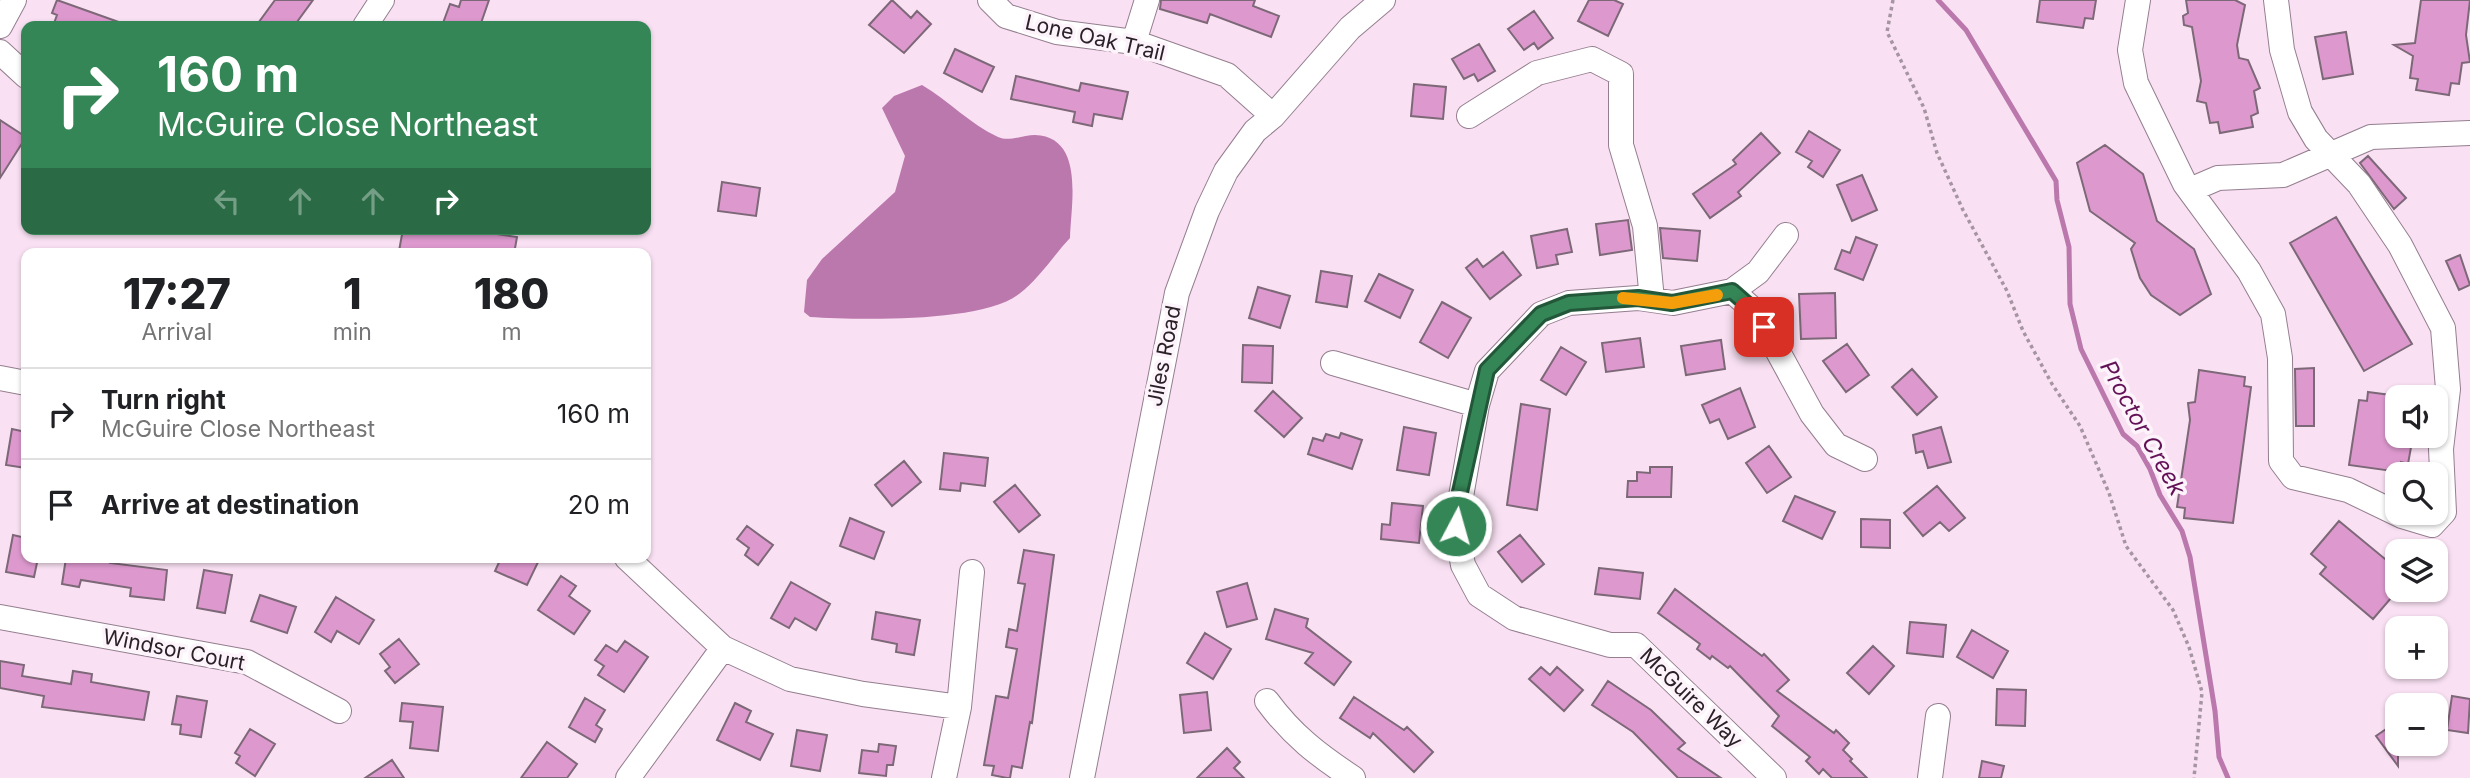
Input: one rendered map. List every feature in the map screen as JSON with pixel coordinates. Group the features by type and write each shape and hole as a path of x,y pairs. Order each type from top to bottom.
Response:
{"street":[{"path":"0,26 14,0"},
{"path":"368,21 382,0"},
{"name":"Lone Oak Trail","path":"989,0 1006,16 1057,32 1134,42 1227,75 1273,116"},
{"path":"1134,42 1147,0"},
{"name":"Jiles Road","path":"1082,778 1177,293 1207,211 1226,171 1255,131 1273,116 1350,28 1384,0"},
{"path":"2138,0 2130,50 2136,83 2190,190 2249,271 2273,314 2280,358 2281,461 2293,477 2348,490 2402,516 2432,525 2444,512 2441,449 2448,389 2443,328 2400,245 2359,184 2316,139 2300,112 2287,76 2276,0"},
{"path":"0,51 21,71"},
{"path":"1469,116 1537,73 1592,59 1621,74 1621,145 1645,226 1652,300"},
{"path":"2190,190 2218,178 2283,175 2371,137 2470,133"},
{"name":"McGuire Way","path":"1774,778 1636,645 1610,645 1514,618 1479,596 1463,565 1456,526 1477,405 1487,370 1541,314 1569,303 1599,299 1672,303 1732,291 1758,272 1786,235"},
{"path":"1732,291 1757,313 1812,414 1828,435 1836,445 1865,459"},
{"path":"1333,362 1477,405"},
{"path":"0,378 21,382"},
{"path":"632,563 723,648 790,679 863,694 959,707"},
{"path":"944,778 959,707 972,572"},
{"name":"Windsor Court","path":"0,617 247,662 339,711"},
{"path":"628,778 723,648"},
{"path":"1267,701 1288,729 1313,752 1353,778"},
{"path":"1930,778 1938,716"}],"path":[{"path":"1894,0 1889,9 1887,32 1924,108 1937,153 1963,210 2007,290 2023,331 2052,384 2080,426 2109,493 2126,547 2173,610 2189,647 2202,692 2194,778"}],"shaded area":[{"path":"922,85 978,126 998,137 1011,139 1035,135 1051,139 1062,147 1072,174 1070,238 1026,288 1001,303 977,310 919,318 810,317 804,312 807,280 822,259 895,192 905,156 882,108 894,96"}],"building":[{"path":"57,0 116,21 55,21 57,15 52,13"},
{"path":"275,0 313,0 298,21 260,21"},
{"path":"461,0 489,0 482,21 444,21 450,4 459,7"},
{"path":"892,0 911,18 917,11 931,24 904,53 869,25"},
{"path":"1161,0 1255,0 1253,6 1279,16 1271,37 1210,14 1207,23 1160,9"},
{"path":"1589,0 1614,0 1623,4 1608,36 1578,21"},
{"path":"2040,0 2096,0 2093,19 2085,18 2083,28 2037,22"},
{"path":"2186,0 2235,0 2245,5 2237,45 2239,58 2248,60 2260,88 2254,91 2258,113 2251,116 2253,127 2220,133 2218,122 2210,123 2206,103 2197,101 2201,81 2192,27 2184,25 2183,16 2188,13"},
{"path":"2421,0 2470,0 2466,35 2470,62 2462,63 2459,84 2451,83 2449,95 2416,90 2418,79 2410,78 2413,56 2394,45 2415,43"},
{"path":"1534,11 1553,38 1538,49 1534,43 1524,50 1508,29"},
{"path":"2346,32 2353,74 2323,79 2315,37"},
{"path":"1479,44 1495,71 1478,81 1474,74 1464,79 1452,59"},
{"path":"955,49 994,67 982,92 944,73"},
{"path":"1016,76 1079,91 1081,83 1128,92 1122,119 1094,114 1092,126 1073,122 1075,112 1011,99"},
{"path":"1414,84 1446,87 1443,119 1411,116"},
{"path":"0,120 21,134 21,145 0,178"},
{"path":"1809,131 1840,150 1823,177 1808,167 1812,161 1796,152"},
{"path":"1761,133 1780,153 1738,192 1741,196 1710,218 1693,194 1736,164 1733,160"},
{"path":"2105,145 2143,174 2157,221 2194,249 2211,294 2180,315 2151,295 2140,278 2131,249 2135,243 2090,211 2077,163"},
{"path":"2368,156 2406,198 2394,209 2360,163"},
{"path":"1862,175 1877,210 1852,221 1837,185"},
{"path":"722,182 760,188 756,216 718,211"},
{"path":"2336,217 2412,344 2364,371 2290,243"},
{"path":"1628,220 1632,250 1600,255 1596,224"},
{"path":"1660,228 1700,231 1697,261 1663,258"},
{"path":"1567,229 1572,252 1556,255 1558,264 1537,268 1531,236"},
{"path":"402,235 517,237 515,248 400,248"},
{"path":"1856,237 1877,245 1863,280 1835,269 1842,250 1850,253"},
{"path":"1503,252 1521,275 1490,299 1466,268 1477,259 1483,267"},
{"path":"2460,255 2470,285 2459,290 2446,261"},
{"path":"1321,271 1352,276 1347,307 1316,302"},
{"path":"1379,274 1413,290 1400,318 1365,301"},
{"path":"1258,287 1290,296 1280,328 1249,318"},
{"path":"1835,293 1836,338 1801,339 1799,294"},
{"path":"1442,302 1471,318 1448,358 1420,342"},
{"path":"1640,338 1644,367 1606,372 1602,343"},
{"path":"1721,340 1725,369 1686,375 1681,346"},
{"path":"1847,344 1869,375 1846,392 1823,361"},
{"path":"1243,345 1273,346 1272,383 1242,382"},
{"path":"1561,347 1586,362 1566,395 1541,380"},
{"path":"2314,368 2314,426 2296,426 2295,369"},
{"path":"1912,369 1937,397 1917,415 1892,387"},
{"path":"2199,370 2245,377 2244,386 2251,387 2233,523 2184,518 2185,508 2177,507 2190,420 2188,403 2195,402"},
{"path":"1740,388 1755,427 1728,439 1719,419 1710,423 1702,405"},
{"path":"1273,391 1302,418 1284,437 1255,411"},
{"path":"2368,392 2385,394 2385,448 2411,448 2408,462 2385,462 2385,470 2349,465 2359,400 2367,401"},
{"path":"1521,404 1550,409 1537,510 1507,505"},
{"path":"1404,427 1436,433 1429,475 1397,470"},
{"path":"1941,427 1951,462 1928,468 1923,451 1916,453 1913,435"},
{"path":"12,429 21,431 21,467 6,465"},
{"path":"1341,433 1362,440 1352,469 1308,454 1313,438 1323,441 1326,434 1339,438"},
{"path":"1769,446 1791,477 1767,493 1746,463"},
{"path":"944,453 988,458 985,486 961,483 960,491 940,489"},
{"path":"904,461 921,482 892,506 875,485"},
{"path":"1650,467 1672,467 1671,497 1627,497 1628,481 1637,481 1637,472 1650,473"},
{"path":"1015,485 1040,515 1019,532 994,502"},
{"path":"1937,486 1965,518 1949,531 1940,522 1923,536 1904,513"},
{"path":"1795,496 1835,512 1822,539 1783,521"},
{"path":"1392,503 1423,506 1419,543 1381,539 1382,524 1390,525"},
{"path":"850,518 884,532 874,559 840,546"},
{"path":"1861,519 1890,520 1890,548 1861,547"},
{"path":"2339,521 2385,559 2385,602 2388,602 2373,619 2320,574 2326,567 2311,554"},
{"path":"747,526 773,545 758,565 745,555 749,548 737,539"},
{"path":"13,535 21,537 21,563 37,563 34,577 6,572"},
{"path":"1520,535 1544,564 1522,582 1498,552"},
{"path":"1024,550 1054,555 1032,723 1030,722 1022,768 1012,766 1010,778 1007,778 992,775 994,766 984,765 996,696 1008,698 1017,649 1006,647 1009,629 1017,631 1025,584 1018,583"},
{"path":"65,563 110,563 167,570 164,600 130,596 131,588 81,580 79,587 62,584"},
{"path":"499,563 538,563 527,585 495,571"},
{"path":"1599,568 1643,573 1640,599 1595,594"},
{"path":"204,570 232,575 225,613 197,608"},
{"path":"561,576 576,586 569,596 590,611 574,634 538,610"},
{"path":"791,582 830,604 816,630 795,618 789,628 771,618"},
{"path":"1247,583 1257,619 1227,627 1217,592"},
{"path":"1675,589 1762,656 1764,654 1789,680 1777,691 1834,733 1836,730 1849,743 1843,750 1852,759 1850,761 1867,778 1832,778 1823,769 1819,774 1806,761 1810,757 1772,726 1779,716 1730,666 1728,668 1712,656 1710,659 1697,649 1700,644 1658,613"},
{"path":"260,595 296,607 287,633 251,621"},
{"path":"336,597 374,620 359,644 337,631 331,642 315,632"},
{"path":"1275,609 1308,619 1306,627 1351,662 1334,685 1305,663 1313,653 1266,639"},
{"path":"876,612 920,620 914,655 896,652 897,644 872,639"},
{"path":"1910,622 1946,625 1943,657 1907,653"},
{"path":"1972,630 2008,651 1993,678 1957,657"},
{"path":"1205,633 1231,649 1213,679 1187,663"},
{"path":"399,639 419,664 395,683 385,671 390,667 380,654"},
{"path":"625,641 648,657 624,692 598,675 604,666 595,660 606,645 617,652"},
{"path":"1873,646 1894,666 1869,694 1847,673"},
{"path":"0,661 24,665 22,676 71,684 73,671 92,674 91,682 149,692 144,720 42,707 44,696 0,688"},
{"path":"1541,667 1550,675 1557,667 1583,690 1564,711 1529,679"},
{"path":"1608,681 1651,710 1685,743 1678,749 1721,778 1678,778 1633,732 1592,705"},
{"path":"1997,689 2026,690 2025,726 1996,725"},
{"path":"1207,692 1211,730 1184,733 1180,695"},
{"path":"177,696 207,701 201,737 180,734 181,725 172,724"},
{"path":"2452,696 2470,699 2468,733 2448,730"},
{"path":"1354,697 1404,730 1407,727 1433,752 1414,772 1373,733 1370,738 1340,718"},
{"path":"585,698 605,710 596,725 602,729 595,742 569,727"},
{"path":"402,703 443,707 438,751 410,748 413,722 400,721"},
{"path":"735,703 751,711 746,722 773,734 760,760 717,740"},
{"path":"250,729 275,744 255,776 236,763 240,756 235,753"},
{"path":"797,730 827,735 820,771 791,766"},
{"path":"2385,730 2385,748 2376,736"},
{"path":"547,742 577,764 567,778 521,778"},
{"path":"879,744 896,746 893,765 887,765 886,776 859,773 862,750 878,752"},
{"path":"1227,748 1240,762 1234,768 1244,778 1197,778"},
{"path":"2391,756 2398,756 2398,766"},
{"path":"392,760 404,778 365,778"},
{"path":"1982,761 2004,766 2001,778 1979,778"}],"waterway":[{"name":"Proctor Creek","path":"1938,0 1966,30 2056,181 2057,200 2069,247 2070,304 2081,349 2123,434 2137,446 2150,469 2160,495 2182,531 2190,557 2215,711 2219,757 2228,778"}],"slow traffic":[{"path":"1623,298 1672,303 1717,295"}],"route":[{"path":"1456,526 1477,405 1487,370 1541,314 1569,303 1599,299 1638,298 1672,303 1732,291 1757,313 1764,327"}]}
